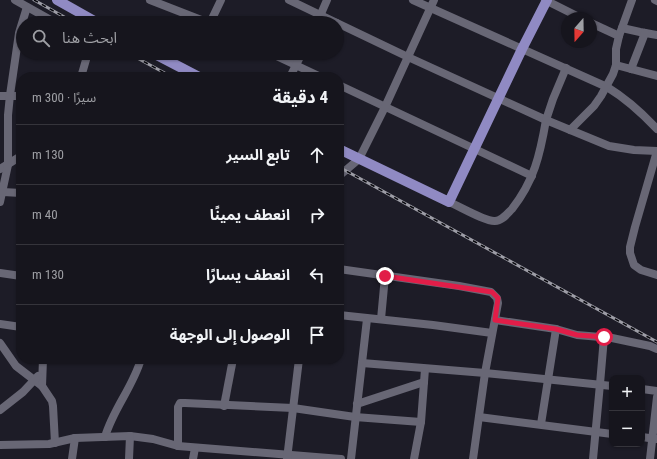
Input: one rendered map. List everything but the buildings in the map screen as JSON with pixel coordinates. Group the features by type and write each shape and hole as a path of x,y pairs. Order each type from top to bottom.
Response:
{"main road":[{"path":"344,152 449,202 546,0"},
{"path":"63,1 87,16"},
{"path":"175,60 192,72"}],"street":[{"path":"15,0 44,16"},
{"path":"150,0 182,16"},
{"path":"213,16 221,0"},
{"path":"289,0 314,16"},
{"path":"320,16 327,0"},
{"path":"413,0 607,87 637,110 657,129"},
{"path":"344,172 359,159 385,107 434,0"},
{"path":"546,0 569,12"},
{"path":"570,130 594,106 607,87 616,65 616,49 620,32 632,0"},
{"path":"24,16 27,6"},
{"path":"597,25 620,32 657,34"},
{"path":"344,26 499,100 609,146 657,151 630,247 630,253 634,265 641,270 657,275"},
{"path":"631,69 645,33"},
{"path":"0,202 8,165 8,115 16,54"},
{"path":"82,72 86,60"},
{"path":"285,60 311,72"},
{"path":"292,72 298,60"},
{"path":"616,65 657,76"},
{"path":"449,202 494,222 504,217 518,201 532,176 540,150 546,120 566,68"},
{"path":"344,87 532,176"},
{"path":"0,96 16,96"},
{"path":"0,169 16,159"},
{"path":"3,192 16,193"},
{"path":"344,270 492,292 498,298 485,373 473,459"},
{"path":"0,273 16,275"},
{"path":"381,319 385,276"},
{"path":"344,316 432,324 492,333"},
{"path":"351,459 368,318"},
{"path":"495,320 556,329 577,335 628,341 657,349"},
{"path":"0,324 16,326"},
{"path":"541,424 556,329"},
{"path":"593,459 604,337"},
{"path":"0,343 16,366 42,386 52,401 55,443"},
{"path":"362,363 609,386"},
{"path":"42,386 43,364"},
{"path":"105,437 111,421 134,378 139,364"},
{"path":"224,406 233,364"},
{"path":"287,457 298,364"},
{"path":"0,410 23,392 43,369"},
{"path":"414,459 421,422 425,369"},
{"path":"357,404 424,382"},
{"path":"645,389 657,391"},
{"path":"650,459 655,439 657,397"},
{"path":"178,446 178,407 180,403 293,408 355,417 421,422"},
{"path":"479,417 609,434"},
{"path":"129,459 130,436"},
{"path":"0,445 35,445 55,443 75,438 130,436 153,439 178,446 195,448 229,450 287,457 341,459"},
{"path":"645,437 655,439"},
{"path":"72,459 75,438"},
{"path":"193,459 195,448"},
{"path":"227,459 229,450"}],"railway":[{"path":"34,0 63,16"},
{"path":"141,60 163,72"},
{"path":"344,170 657,342"}],"route":[{"path":"385,276 492,292 498,298 495,320 556,329 577,335 604,337"}]}
